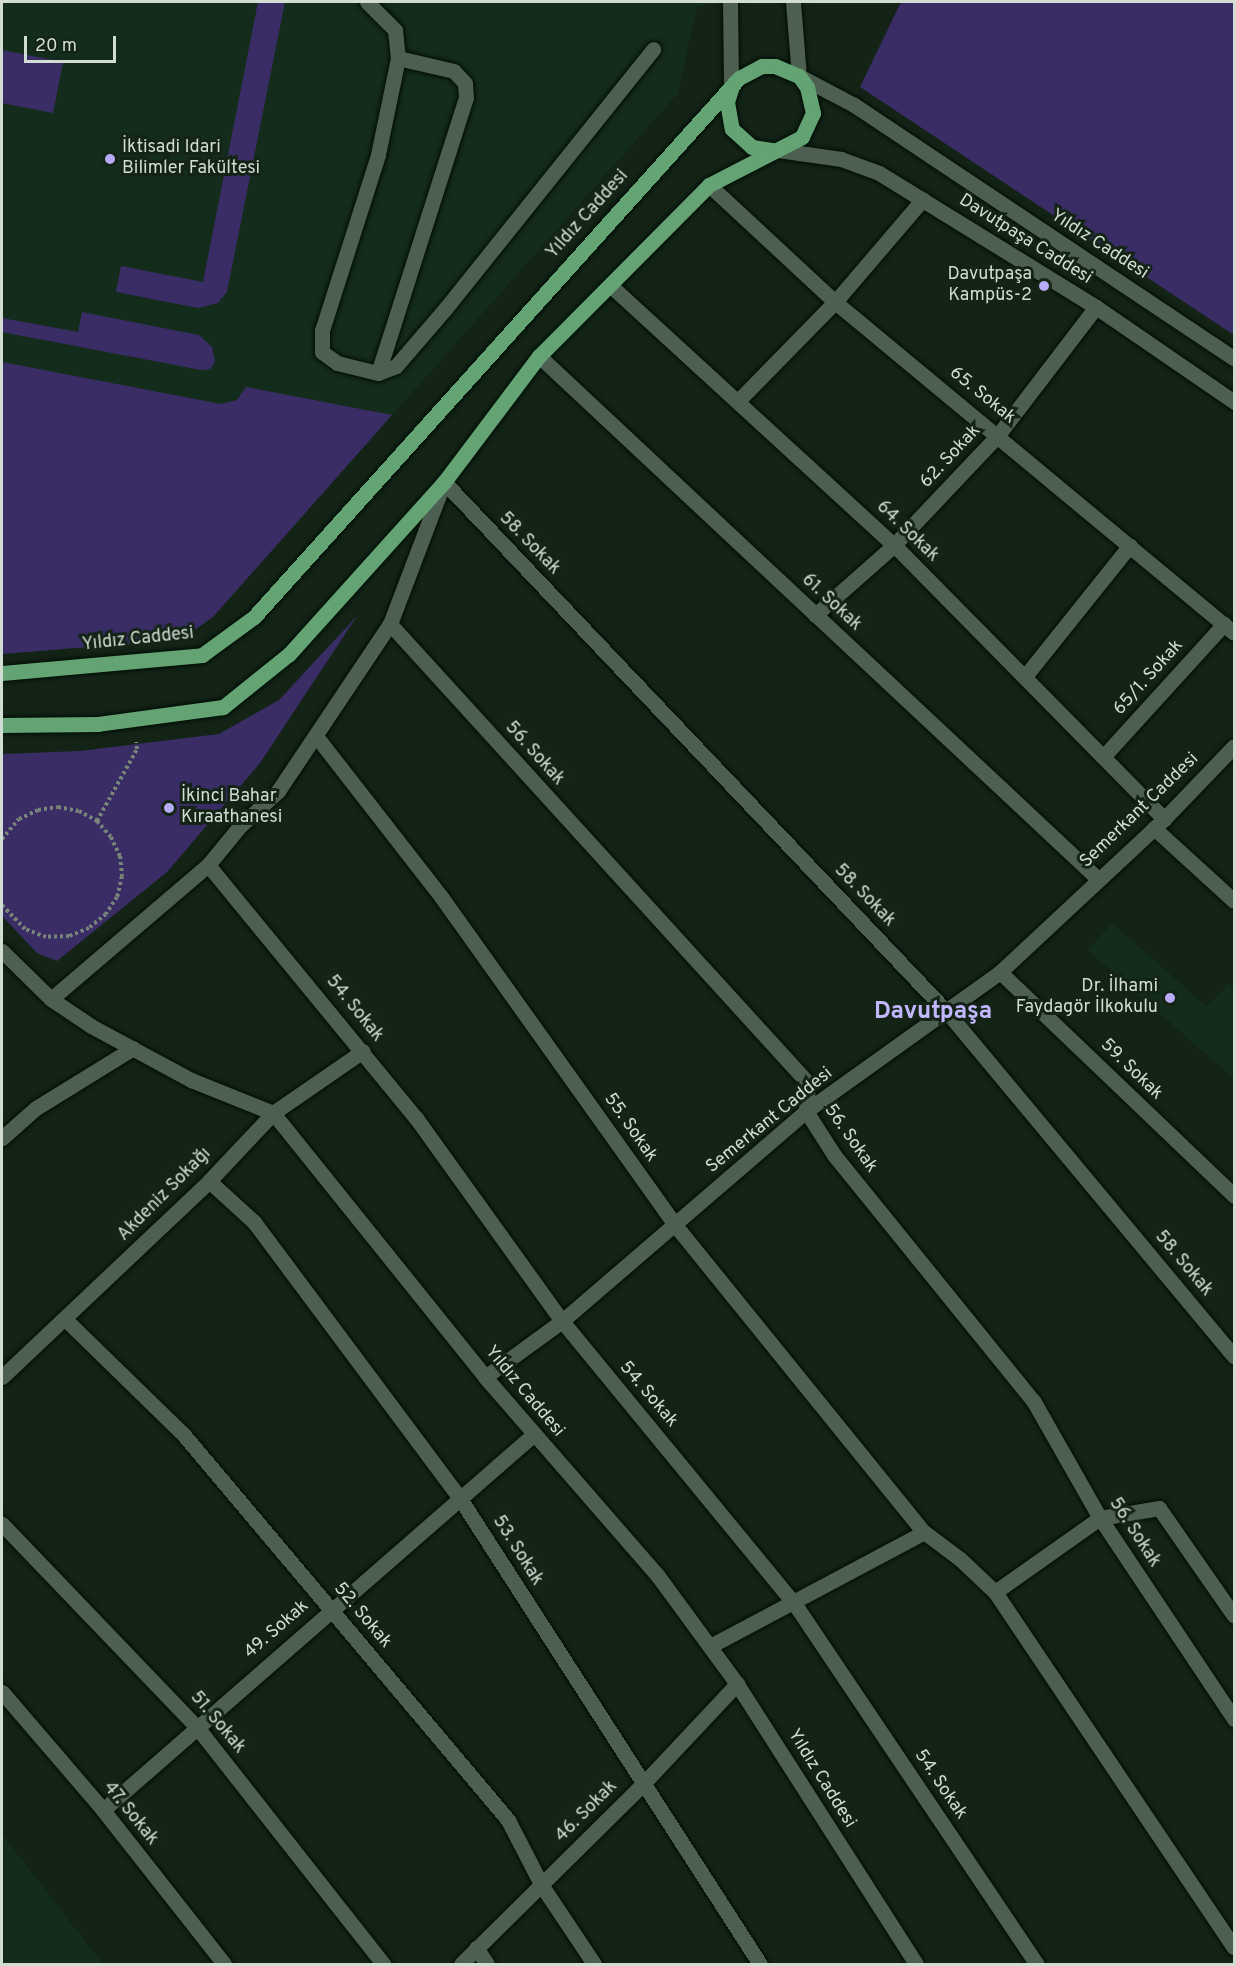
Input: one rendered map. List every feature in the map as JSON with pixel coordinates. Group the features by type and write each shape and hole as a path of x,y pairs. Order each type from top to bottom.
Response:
{"main road":[{"name":"Yıldız Caddesi","path":"2,673 202,655 254,617 739,78 762,66 788,69 799,76"},
{"path":"2,726 98,724 224,707 289,654 444,482 539,356 709,185 796,142 809,126 812,99 799,76"},
{"path":"731,89 728,116 740,140 752,147 778,150"}],"street":[{"path":"367,2 395,30 398,58 378,155 322,330 322,352 337,363 378,373 396,366 445,309 653,49"},
{"path":"730,2 731,89"},
{"path":"793,2 799,76"},
{"path":"378,373 466,98 465,83 453,71 398,58"},
{"name":"Yıldız Caddesi","path":"799,76 854,105 1234,358"},
{"name":"Davutpaşa Caddesi","path":"778,150 841,159 879,173 1096,307 1234,402"},
{"name":"65. Sokak","path":"709,185 834,302 998,435 1229,628"},
{"path":"738,401 834,302 923,199"},
{"name":"64. Sokak","path":"611,286 894,545 1026,675 1103,757 1159,824 1234,901"},
{"name":"62. Sokak","path":"815,615 894,545 998,435 1096,307"},
{"name":"61. Sokak","path":"539,356 1097,878"},
{"path":"51,999 208,865 240,826 278,790 390,624 444,482"},
{"name":"58. Sokak","path":"444,482 947,1012 1234,1356"},
{"path":"1026,675 1130,545"},
{"name":"56. Sokak","path":"390,624 808,1083 806,1111 834,1155 920,1265 1034,1402 1100,1518 1234,1719"},
{"name":"65/1. Sokak","path":"1103,757 1229,628"},
{"name":"55. Sokak","path":"316,736 442,898 675,1225 924,1532 960,1558 995,1592 1234,1947"},
{"name":"Semerkant Caddesi","path":"485,1377 562,1322 806,1111 1000,972 1097,878 1159,824 1234,746"},
{"name":"54. Sokak","path":"208,865 363,1051 562,1322 794,1603 1037,1965"},
{"name":"Yıldız Caddesi","path":"2,951 51,999 191,1080 273,1113 485,1377 658,1576 738,1684 916,1965"},
{"name":"59. Sokak","path":"1000,972 1234,1196"},
{"path":"2,1138 36,1108 133,1048"},
{"name":"Akdeniz Sokağı","path":"2,1377 209,1181 273,1113 363,1051"},
{"name":"53. Sokak","path":"209,1181 254,1222 459,1497 642,1785 760,1965"},
{"name":"52. Sokak","path":"65,1319 183,1434 508,1820 542,1886 594,1965"},
{"name":"49. Sokak","path":"103,1810 330,1609 534,1434"},
{"path":"995,1592 1100,1518 1159,1508 1234,1616"},
{"name":"51. Sokak","path":"2,1524 196,1726 383,1965"},
{"path":"710,1646 924,1532"},
{"name":"46. Sokak","path":"460,1965 642,1785 738,1684"},
{"name":"47. Sokak","path":"2,1692 103,1810 224,1965"},
{"path":"476,1948 487,1965"}],"path":[{"path":"97,821 137,750 133,719"},
{"path":"2,835 19,819 38,810 58,807 79,811 97,821 111,837 120,855 122,876 117,897 106,914 89,928 69,936 46,937 25,929 2,905"}],"shaded area":[{"path":"2,2 731,2 697,6 678,93 213,617 190,633 162,641 2,654"},
{"path":"258,2 285,2 227,292 218,303 198,308 116,292 121,266 203,282"},
{"path":"901,2 1234,2 1234,335 860,87"},
{"path":"2,50 63,62 53,113 2,103"},
{"path":"82,312 199,335 212,347 215,362 210,369 201,370 2,332 2,318 78,332"},
{"path":"2,362 221,404 237,400 246,387 392,415 213,617 190,633 162,641 2,654"},
{"path":"357,616 260,763 167,872 57,961 37,953 2,916 2,754 80,751 219,734 279,700"},
{"name":"Dr. İlhami Faydagör İlkokulu","path":"1112,923 1207,1007 1228,984 1234,989 1234,1079 1088,950"},
{"path":"2,1834 103,1964 2,1964"}],"place":[{"name":"İktisadi Idari Bilimler Fakültesi","path":"110,159"},
{"name":"Davutpaşa Kampüs-2","path":"1044,286"},
{"name":"İkinci Bahar Kıraathanesi","path":"169,808"},
{"name":"Dr. İlhami Faydagör İlkokulu","path":"1170,998"}],"district":[{"name":"Davutpaşa","path":"933,1013"}]}
